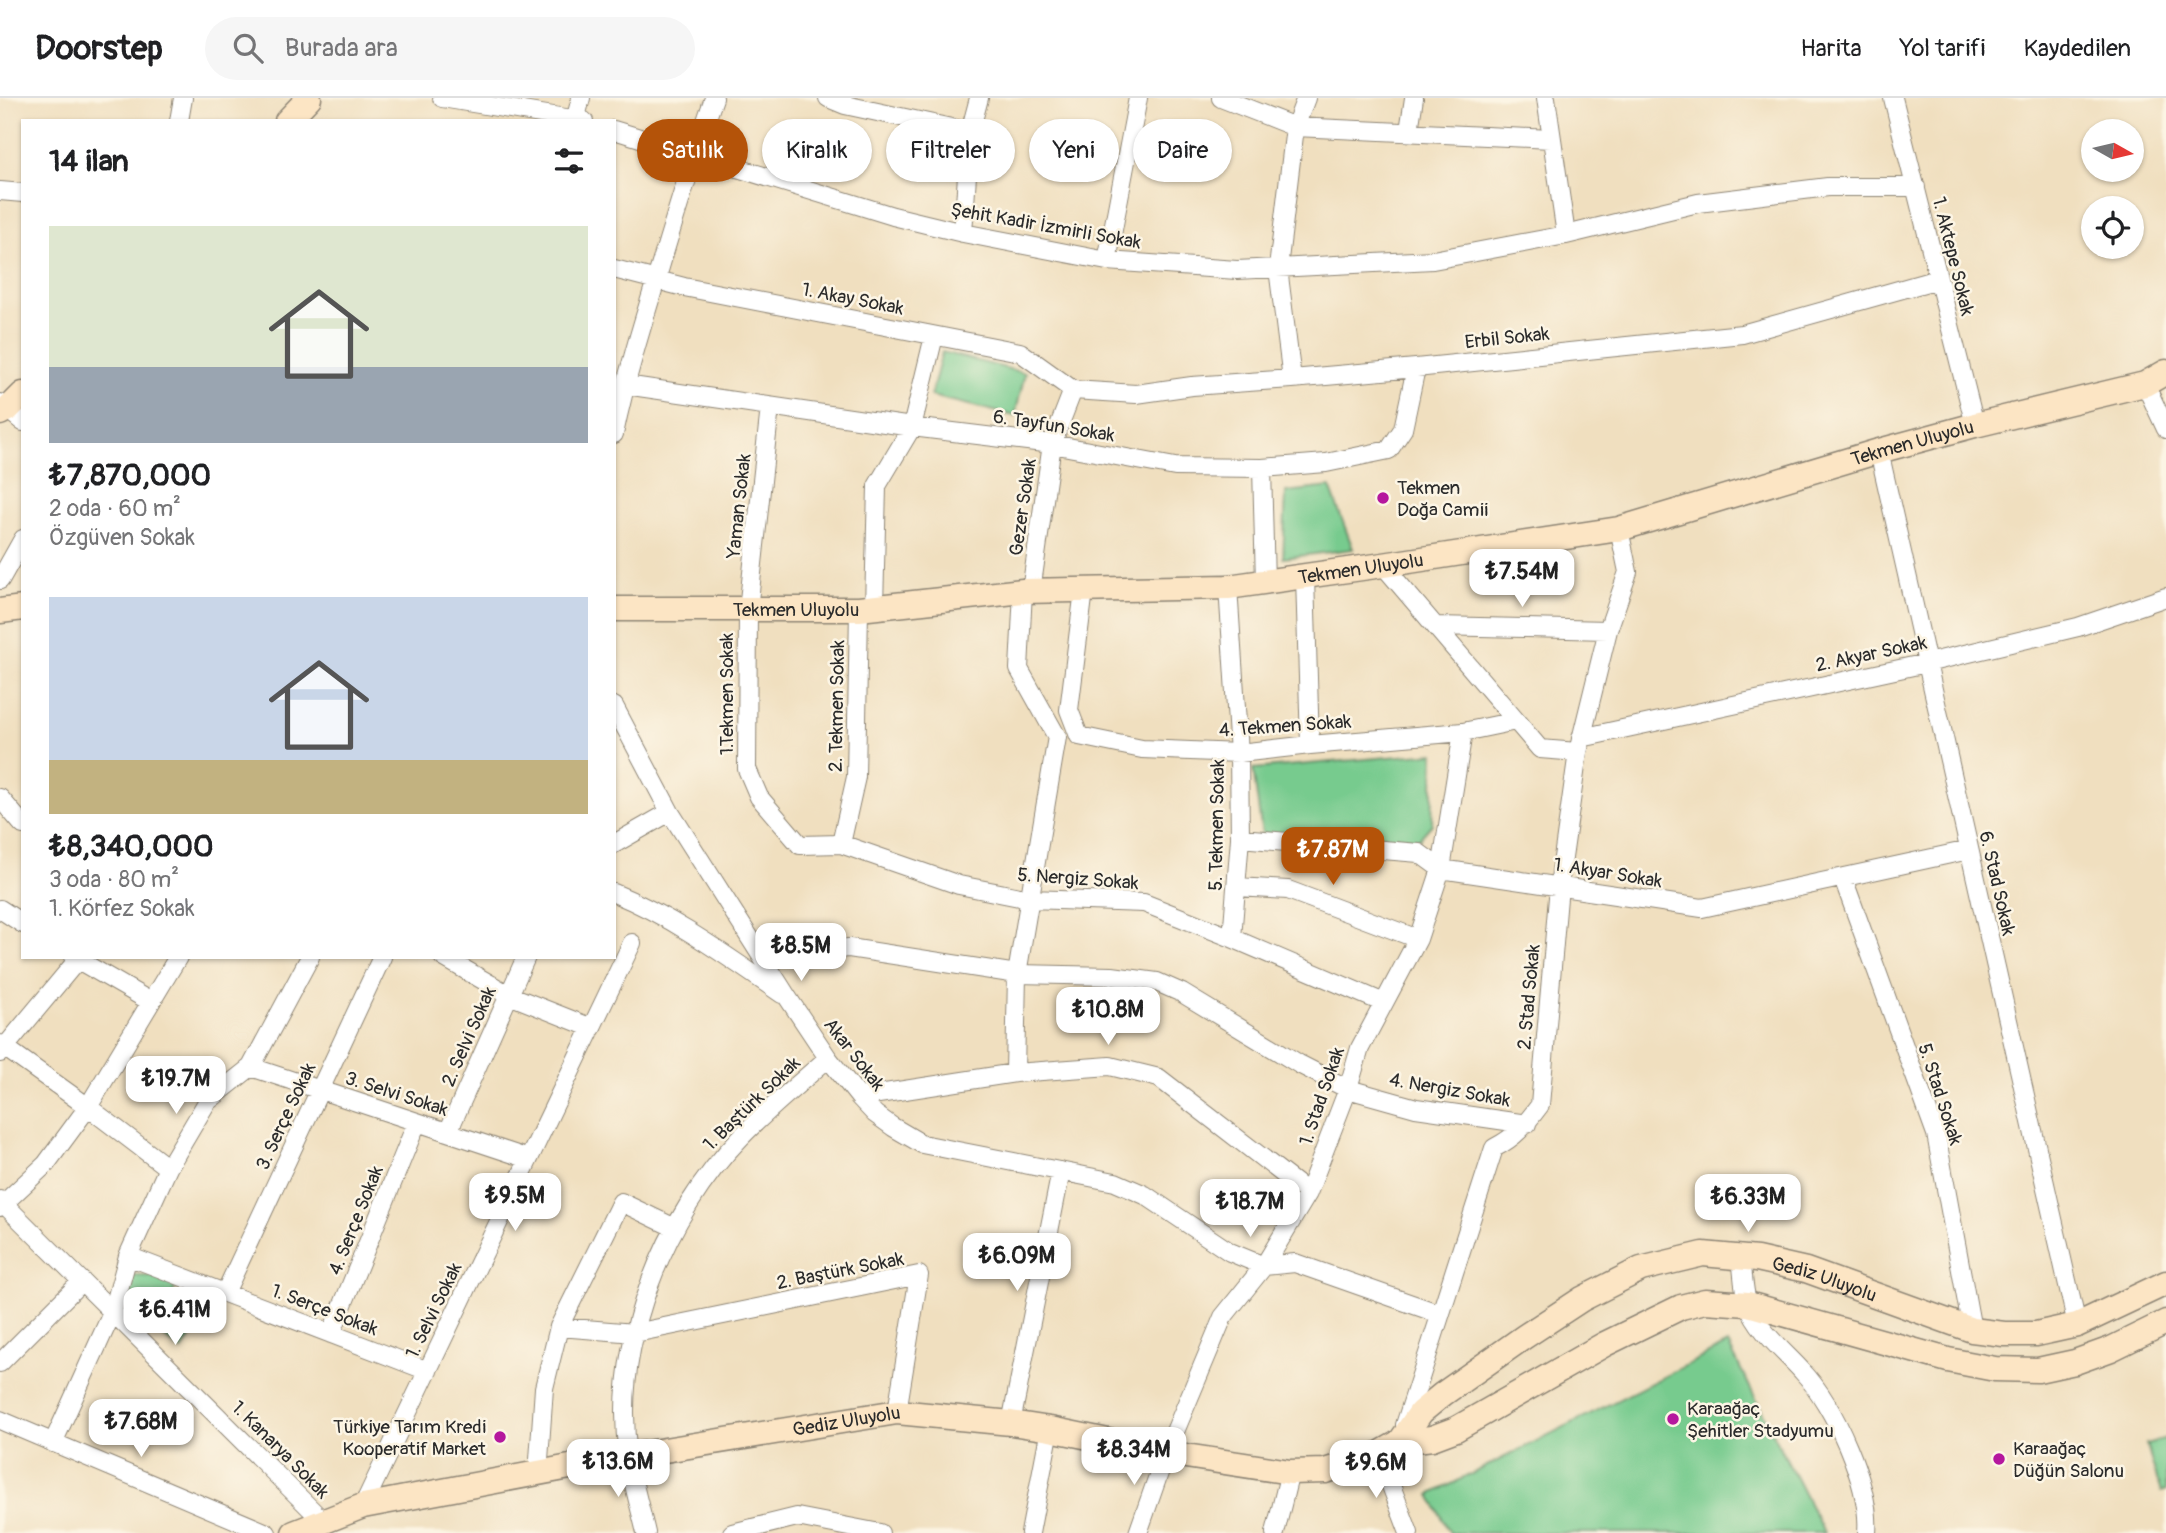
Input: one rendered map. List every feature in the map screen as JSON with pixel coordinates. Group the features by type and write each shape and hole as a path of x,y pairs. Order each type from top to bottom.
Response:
{"street":[{"path":"180,98 180,119"},
{"path":"289,119 309,98"},
{"path":"442,98 572,119"},
{"path":"578,119 581,98"},
{"path":"706,119 714,98"},
{"path":"828,98 845,105 910,119"},
{"path":"973,119 979,98"},
{"path":"1107,261 1138,98"},
{"path":"1221,98 1295,127 1551,139"},
{"path":"1292,379 1278,268 1295,127 1306,98"},
{"path":"1409,131 1414,98"},
{"path":"1546,98 1566,235"},
{"name":"1. Aktepe Sokak","path":"1893,98 1975,425"},
{"name":"Şehit Kadir İzmirli Sokak","path":"616,132 637,138"},
{"name":"Şehit Kadir İzmirli Sokak","path":"748,172 893,216 963,233 1107,261 1237,270 1433,260 1566,235 1698,202 1828,187 1916,187"},
{"path":"616,425 625,385 685,182"},
{"path":"963,233 967,182"},
{"path":"0,191 21,193"},
{"name":"1. Akay Sokak","path":"616,269 684,287 1020,352 1073,390"},
{"name":"Erbil Sokak","path":"1073,390 1136,394 1192,386 1416,368 1742,334 1938,279"},
{"name":"2. Tekmen Sokak","path":"841,844 856,777 866,608 877,486 912,427 934,335"},
{"name":"6. Tayfun Sokak","path":"625,385 912,427 1052,444 1175,467 1262,468 1326,463 1389,450 1403,429 1416,368"},
{"path":"2156,378 2166,429"},
{"name":"Tekmen Uluyolu","path":"616,609 866,608 1027,591 1228,587 1305,577 1619,529 1879,451 2156,378"},
{"name":"Gezer Sokak","path":"1016,1073 1017,974 1057,737 1019,668 1027,591 1052,444 1073,390"},
{"name":"Yaman Sokak","path":"748,610 770,407"},
{"name":"6. Stad Sokak","path":"1879,451 2077,1325"},
{"path":"1262,468 1265,582"},
{"name":"2. Stad Sokak","path":"1390,1448 1440,1314 1493,1148 1511,1139 1527,1124 1540,1105 1559,886 1580,745 1608,630 1628,572 1619,529"},
{"path":"0,580 21,543"},
{"name":"2. Akyar Sokak","path":"1383,565 1540,749 1580,745 2078,627 2166,597"},
{"path":"1305,577 1310,745"},
{"name":"5. Tekmen Sokak","path":"1228,587 1239,753 1240,838 1232,938"},
{"name":"4. Tekmen Sokak","path":"1084,590 1069,710 1079,736 1142,750 1239,753 1463,732 1516,721"},
{"path":"0,611 21,608"},
{"name":"1.Tekmen Sokak","path":"748,610 747,769 759,797 800,845 841,844"},
{"path":"1436,626 1608,630"},
{"name":"Akar Sokak","path":"616,710 670,812 788,998 828,1058 859,1097 884,1121 922,1144 1115,1182 1145,1195 1230,1252 1264,1266"},
{"name":"1. Stad Sokak","path":"1138,1533 1166,1453 1223,1317 1264,1266 1308,1193 1348,1089 1360,1048 1418,939 1441,869 1463,732"},
{"path":"0,798 21,823"},
{"path":"616,843 670,812"},
{"name":"1. Akyar Sokak","path":"1240,838 1419,853 1441,869 1702,908 1969,850"},
{"name":"5. Nergiz Sokak","path":"841,844 959,885 1030,899 1144,903 1384,1003"},
{"name":"5. Stad Sokak","path":"1843,878 1936,1134 1972,1330"},
{"path":"1237,887 1288,890 1418,939"},
{"path":"616,894 648,907 719,950 788,998"},
{"path":"0,909 21,923"},
{"name":"1. Selvi Sokak","path":"363,1506 632,943"},
{"name":"4. Nergiz Sokak","path":"761,955 849,948 1017,974 1112,976 1157,982 1182,993 1299,1065 1348,1089 1416,1108 1527,1124"},
{"path":"76,959 2,1048 88,1107 168,1168"},
{"path":"79,959 151,1002"},
{"path":"2,1204 46,1164 88,1107 177,959"},
{"path":"53,1443 113,1311 128,1256 168,1168 207,1102 251,1066 309,959"},
{"name":"3. Serçe Sokak","path":"225,1293 381,959"},
{"path":"446,959 509,995 592,1028"},
{"name":"2. Selvi Sokak","path":"448,1132 525,959"},
{"name":"1. Baştürk Sokak","path":"646,1533 628,1455 625,1416 626,1376 646,1296 675,1228 700,1186 741,1138 828,1058"},
{"name":"3. Selvi Sokak","path":"251,1066 529,1159"},
{"path":"859,1097 1016,1073 1110,1066 1158,1078 1308,1193"},
{"name":"4. Serçe Sokak","path":"331,1334 417,1122"},
{"path":"1011,1423 1061,1171"},
{"path":"538,1474 544,1388 559,1327 621,1202 675,1228"},
{"name":"1. Kanarya Sokak","path":"2,1204 323,1521"},
{"name":"Gediz Uluyolu","path":"1390,1448 1421,1412 1443,1394 1582,1300 1641,1269 1703,1254 1741,1256 1806,1270 1972,1330 2004,1334 2036,1334 2077,1325 2166,1283"},
{"name":"1. Serçe Sokak","path":"128,1256 428,1371"},
{"path":"1741,1256 1748,1304 1762,1328 1805,1373 1826,1404 1846,1444 1862,1487 1868,1517 1867,1533"},
{"path":"1264,1266 1295,1263 1440,1314"},
{"name":"2. Baştürk Sokak","path":"635,1333 919,1275 897,1412"},
{"path":"0,1363 82,1281"},
{"name":"Gediz Uluyolu","path":"294,1533 363,1506 628,1455 897,1412 1011,1423 1166,1453 1290,1472 1325,1471 1390,1448 1456,1430 1605,1344 1681,1307 1705,1301 1748,1304 1948,1360 1995,1369 2038,1370 2075,1362 2111,1349 2166,1322"},
{"path":"559,1327 635,1333"},
{"path":"0,1420 267,1533"},
{"path":"1030,1533 1050,1429"},
{"path":"1390,1448 1409,1533"},
{"path":"1275,1533 1290,1472"},
{"path":"732,1533 797,1517 880,1533"}],"green space":[{"path":"942,352 1025,373 1015,416 931,396"},
{"path":"1330,487 1353,549 1283,558 1286,492"},
{"path":"1434,753 1432,824 1419,839 1262,834 1253,769"},
{"path":"133,1276 157,1276 179,1281 166,1306 194,1333 181,1351 124,1303"},
{"name":"Karaağaç Şehitler Stadyumu","path":"1728,1344 1824,1533 1450,1533 1430,1495"},
{"path":"2166,1438 2166,1490 2161,1492 2146,1444"}],"place":[{"name":"Tekmen Doğa Camii","path":"1383,498"},
{"name":"Karaağaç Şehitler Stadyumu","path":"1673,1419"},
{"name":"Türkiye Tarım Kredi Kooperatif Market","path":"500,1437"},
{"name":"Karaağaç Düğün Salonu","path":"1999,1459"}]}
